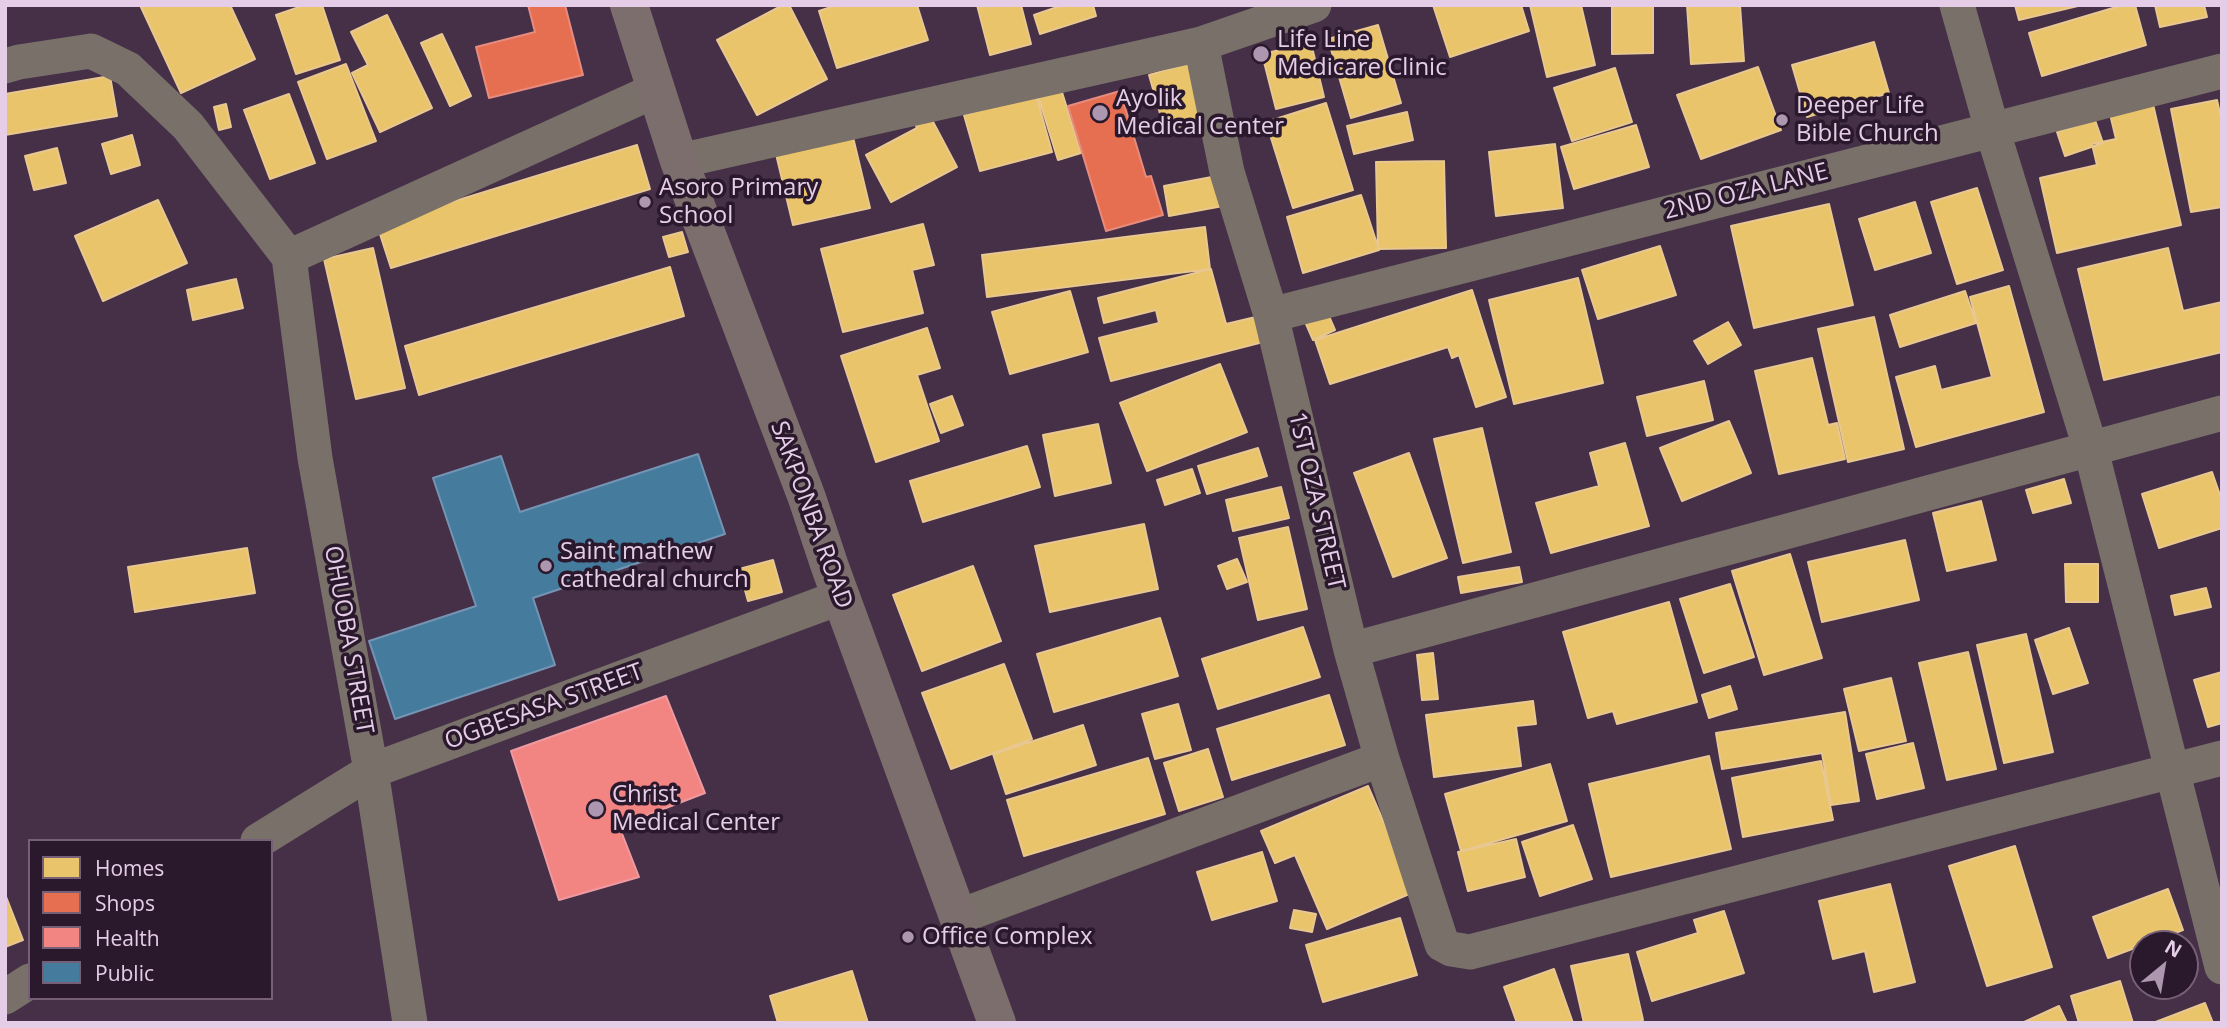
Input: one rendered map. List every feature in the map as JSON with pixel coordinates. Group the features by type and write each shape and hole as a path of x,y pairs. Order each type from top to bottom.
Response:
{"main road":[{"name":"SAKPONBA ROAD","path":"629,5 678,161 807,498 997,1023"}],"street":[{"path":"678,161 1201,44 1314,5"},
{"path":"1957,5 1992,129 2091,450 2222,967"},
{"name":"1ST OZA STREET","path":"1201,44 1227,172 1271,314 1351,650 1382,759 1442,944 1451,949 1469,952 1483,949 2171,771"},
{"path":"5,66 91,51 128,69 187,126 289,257 656,90"},
{"name":"2ND OZA LANE","path":"1271,314 2222,71"},
{"name":"OHUOBA STREET","path":"289,257 315,458 371,771 410,1023"},
{"path":"1351,650 2222,413"},
{"name":"OGBESASA STREET","path":"261,839 371,771 841,597"},
{"path":"2171,771 2222,758"},
{"path":"958,917 1382,759"},
{"path":"5,997 28,982"}],"building: Homes":[{"path":"140,5 230,5 255,59 181,93"},
{"path":"305,5 322,5 340,60 296,74 276,15"},
{"path":"783,5 789,5 827,79 757,115 717,40"},
{"path":"837,5 917,5 928,40 837,68 819,11"},
{"path":"977,5 1021,5 1031,44 990,55"},
{"path":"1063,5 1093,5 1096,16 1040,34 1034,15"},
{"path":"1433,5 1521,5 1529,31 1450,57"},
{"path":"1530,5 1581,5 1595,65 1547,77"},
{"path":"1612,5 1653,5 1653,53 1612,54"},
{"path":"1687,5 1740,5 1744,61 1691,64"},
{"path":"2015,5 2082,5 2019,20"},
{"path":"2123,5 2135,5 2146,45 2042,76 2029,33"},
{"path":"2155,5 2204,5 2207,17 2160,27"},
{"path":"387,15 432,108 380,132 352,73 368,65 351,32"},
{"path":"1378,25 1401,103 1351,118 1328,39"},
{"path":"442,34 471,96 450,106 421,43"},
{"path":"1874,42 1889,93 1807,117 1792,65"},
{"path":"1311,43 1324,97 1276,109 1262,54"},
{"path":"1198,61 1214,116 1165,131 1149,75"},
{"path":"346,64 376,141 327,159 298,82"},
{"path":"1758,67 1781,130 1701,159 1677,95"},
{"path":"1615,68 1632,122 1572,141 1554,88"},
{"path":"110,76 117,116 5,135 5,94"},
{"path":"1061,89 1081,153 1058,160 1038,96"},
{"path":"289,94 315,163 270,179 244,110"},
{"path":"1036,95 1052,152 980,171 964,115"},
{"path":"2152,100 2181,225 2057,253 2040,178 2097,165 2092,144 2116,139 2109,110"},
{"path":"2217,100 2222,123 2222,207 2191,212 2171,109"},
{"path":"1326,103 1353,190 1293,208 1266,122"},
{"path":"226,104 231,127 219,130 214,107"},
{"path":"1407,112 1413,140 1354,154 1347,126"},
{"path":"931,118 957,167 891,202 866,155"},
{"path":"2095,120 2103,143 2065,156 2057,132"},
{"path":"1636,125 1649,167 1574,189 1561,147"},
{"path":"852,133 870,208 793,225 775,150"},
{"path":"132,135 140,165 111,174 102,144"},
{"path":"1555,144 1563,208 1496,216 1489,152"},
{"path":"637,145 650,189 391,268 377,225"},
{"path":"57,148 66,183 34,190 25,156"},
{"path":"1444,161 1446,248 1378,249 1376,162"},
{"path":"1217,176 1223,206 1169,216 1164,186"},
{"path":"1977,188 2003,270 1957,284 1931,202"},
{"path":"1361,195 1379,250 1303,273 1287,217"},
{"path":"158,200 187,263 103,301 75,236"},
{"path":"1915,202 1931,253 1875,270 1859,219"},
{"path":"1829,204 1853,305 1754,328 1731,226"},
{"path":"923,224 934,265 912,270 923,313 843,332 821,249"},
{"path":"1205,227 1210,269 987,297 982,255"},
{"path":"682,232 688,252 669,257 663,237"},
{"path":"1660,246 1676,295 1598,319 1582,270"},
{"path":"373,248 405,388 356,399 324,259"},
{"path":"2168,248 2183,311 2222,302 2222,352 2104,380 2078,269"},
{"path":"670,267 684,316 419,395 405,346"},
{"path":"1211,269 1226,324 1264,315 1271,340 1111,381 1099,338 1159,323 1156,310 1104,323 1098,298"},
{"path":"1578,278 1603,383 1514,404 1489,300"},
{"path":"236,279 243,308 193,320 187,290"},
{"path":"2009,286 2044,412 1916,447 1896,377 1935,366 1941,390 1992,377 1970,297"},
{"path":"1472,290 1506,397 1476,407 1459,355 1452,358 1448,347 1330,384 1315,340"},
{"path":"1070,291 1088,352 1010,374 992,312"},
{"path":"1965,291 1976,323 1900,347 1890,315"},
{"path":"1328,314 1335,330 1313,340 1306,324"},
{"path":"1874,317 1904,449 1848,462 1818,329"},
{"path":"1728,322 1741,345 1708,364 1694,341"},
{"path":"927,328 940,368 917,375 939,441 876,462 841,356"},
{"path":"1812,358 1828,425 1837,423 1845,459 1779,474 1755,371"},
{"path":"1220,364 1247,432 1147,471 1120,403"},
{"path":"1704,381 1713,420 1647,436 1637,397"},
{"path":"952,396 963,425 941,433 930,404"},
{"path":"1729,421 1751,473 1682,501 1660,448"},
{"path":"1098,424 1111,483 1055,496 1043,435"},
{"path":"1482,428 1511,552 1463,563 1434,439"},
{"path":"1625,443 1649,526 1551,553 1536,503 1599,486 1590,453"},
{"path":"1027,446 1040,487 923,522 910,481"},
{"path":"1258,448 1267,476 1207,494 1198,466"},
{"path":"1409,453 1447,558 1393,577 1354,473"},
{"path":"1192,469 1200,493 1165,505 1157,480"},
{"path":"2212,472 2222,501 2222,528 2159,548 2142,494"},
{"path":"2064,479 2071,503 2033,513 2026,490"},
{"path":"1281,487 1289,518 1233,531 1226,500"},
{"path":"1981,501 1996,560 1947,571 1933,513"},
{"path":"1144,524 1158,589 1050,612 1035,546"},
{"path":"1288,527 1307,609 1258,620 1239,538"},
{"path":"1905,540 1919,600 1822,622 1808,562"},
{"path":"247,548 255,593 135,612 128,567"},
{"path":"1790,554 1822,658 1764,675 1732,571"},
{"path":"1237,559 1247,582 1227,589 1218,566"},
{"path":"773,560 782,592 748,601 739,569"},
{"path":"2065,564 2098,564 2098,602 2066,602"},
{"path":"973,566 1001,641 922,671 893,595"},
{"path":"1519,567 1522,582 1461,593 1458,577"},
{"path":"1730,584 1754,657 1704,673 1680,599"},
{"path":"2206,588 2211,607 2175,615 2171,596"},
{"path":"1669,602 1697,702 1617,724 1613,711 1588,718 1563,632"},
{"path":"1160,618 1178,676 1054,712 1037,654"},
{"path":"1303,627 1320,677 1218,709 1202,659"},
{"path":"2069,628 2088,683 2053,694 2035,640"},
{"path":"2026,634 2053,752 2004,763 1977,645"},
{"path":"1968,652 1996,769 1947,780 1919,663"},
{"path":"1433,653 1438,699 1422,700 1417,655"},
{"path":"1004,664 1032,739 951,769 922,693"},
{"path":"2222,672 2222,723 2208,727 2194,680"},
{"path":"1891,678 1906,741 1859,751 1844,689"},
{"path":"1730,686 1737,709 1709,718 1702,695"},
{"path":"1329,695 1345,745 1232,780 1217,729"},
{"path":"1533,701 1536,724 1516,726 1521,766 1434,777 1426,715"},
{"path":"1178,704 1191,750 1155,759 1142,714"},
{"path":"1845,712 1859,801 1831,805 1822,753 1722,769 1716,733"},
{"path":"1083,725 1096,765 1006,794 993,754"},
{"path":"1913,743 1924,788 1877,799 1866,754"},
{"path":"1208,749 1223,797 1179,811 1164,763"},
{"path":"1709,756 1731,849 1611,877 1589,784"},
{"path":"1148,758 1165,814 1024,856 1007,800"},
{"path":"1821,761 1833,820 1743,837 1732,778"},
{"path":"1550,764 1567,821 1461,851 1445,794"},
{"path":"1368,786 1414,892 1327,929 1295,855 1275,863 1261,831"},
{"path":"1573,825 1592,879 1540,896 1522,842"},
{"path":"1516,839 1525,877 1468,891 1458,852"},
{"path":"2015,846 2052,967 1987,986 1949,866"},
{"path":"1262,852 1277,901 1212,920 1197,872"},
{"path":"1890,884 1915,982 1874,992 1865,951 1833,959 1819,901"},
{"path":"2168,889 2183,930 2129,930 2129,950 2108,958 2093,917"},
{"path":"5,894 23,940 5,947"},
{"path":"1294,910 1316,914 1312,932 1290,928"},
{"path":"1724,911 1744,973 1652,1001 1637,952 1698,933 1694,920"},
{"path":"1400,918 1417,975 1323,1002 1306,945"},
{"path":"1628,954 1643,1020 1633,1023 1584,1023 1571,966"},
{"path":"1554,969 1573,1023 1517,1023 1504,987"},
{"path":"852,971 868,1023 778,1023 770,996"},
{"path":"2120,981 2133,1023 2079,1023 2071,996"},
{"path":"2205,1003 2213,1023 2153,1023"},
{"path":"2059,1006 2067,1023 2022,1023"}],"building: Shops":[{"path":"528,5 565,5 583,75 489,98 476,47 535,32"},
{"path":"1120,91 1146,177 1151,176 1163,215 1106,231 1068,106"}],"building: Health":[{"name":"Christ Medical Center","path":"666,696 705,793 619,826 639,877 559,900 511,751"}],"building: Public":[{"name":"Saint mathew cathedral church","path":"698,454 725,534 533,598 555,665 395,719 369,641 476,606 433,478 501,456 520,512"}],"place":[{"name":"Life Line Medicare Clinic","path":"1261,54"},
{"name":"Ayolik Medical Center","path":"1100,113"},
{"name":"Deeper Life Bible Church","path":"1782,120"},
{"name":"Asoro Primary School","path":"645,202"},
{"name":"Saint mathew cathedral church","path":"546,566"},
{"name":"Christ Medical Center","path":"596,809"},
{"name":"Office Complex","path":"908,937"}]}
